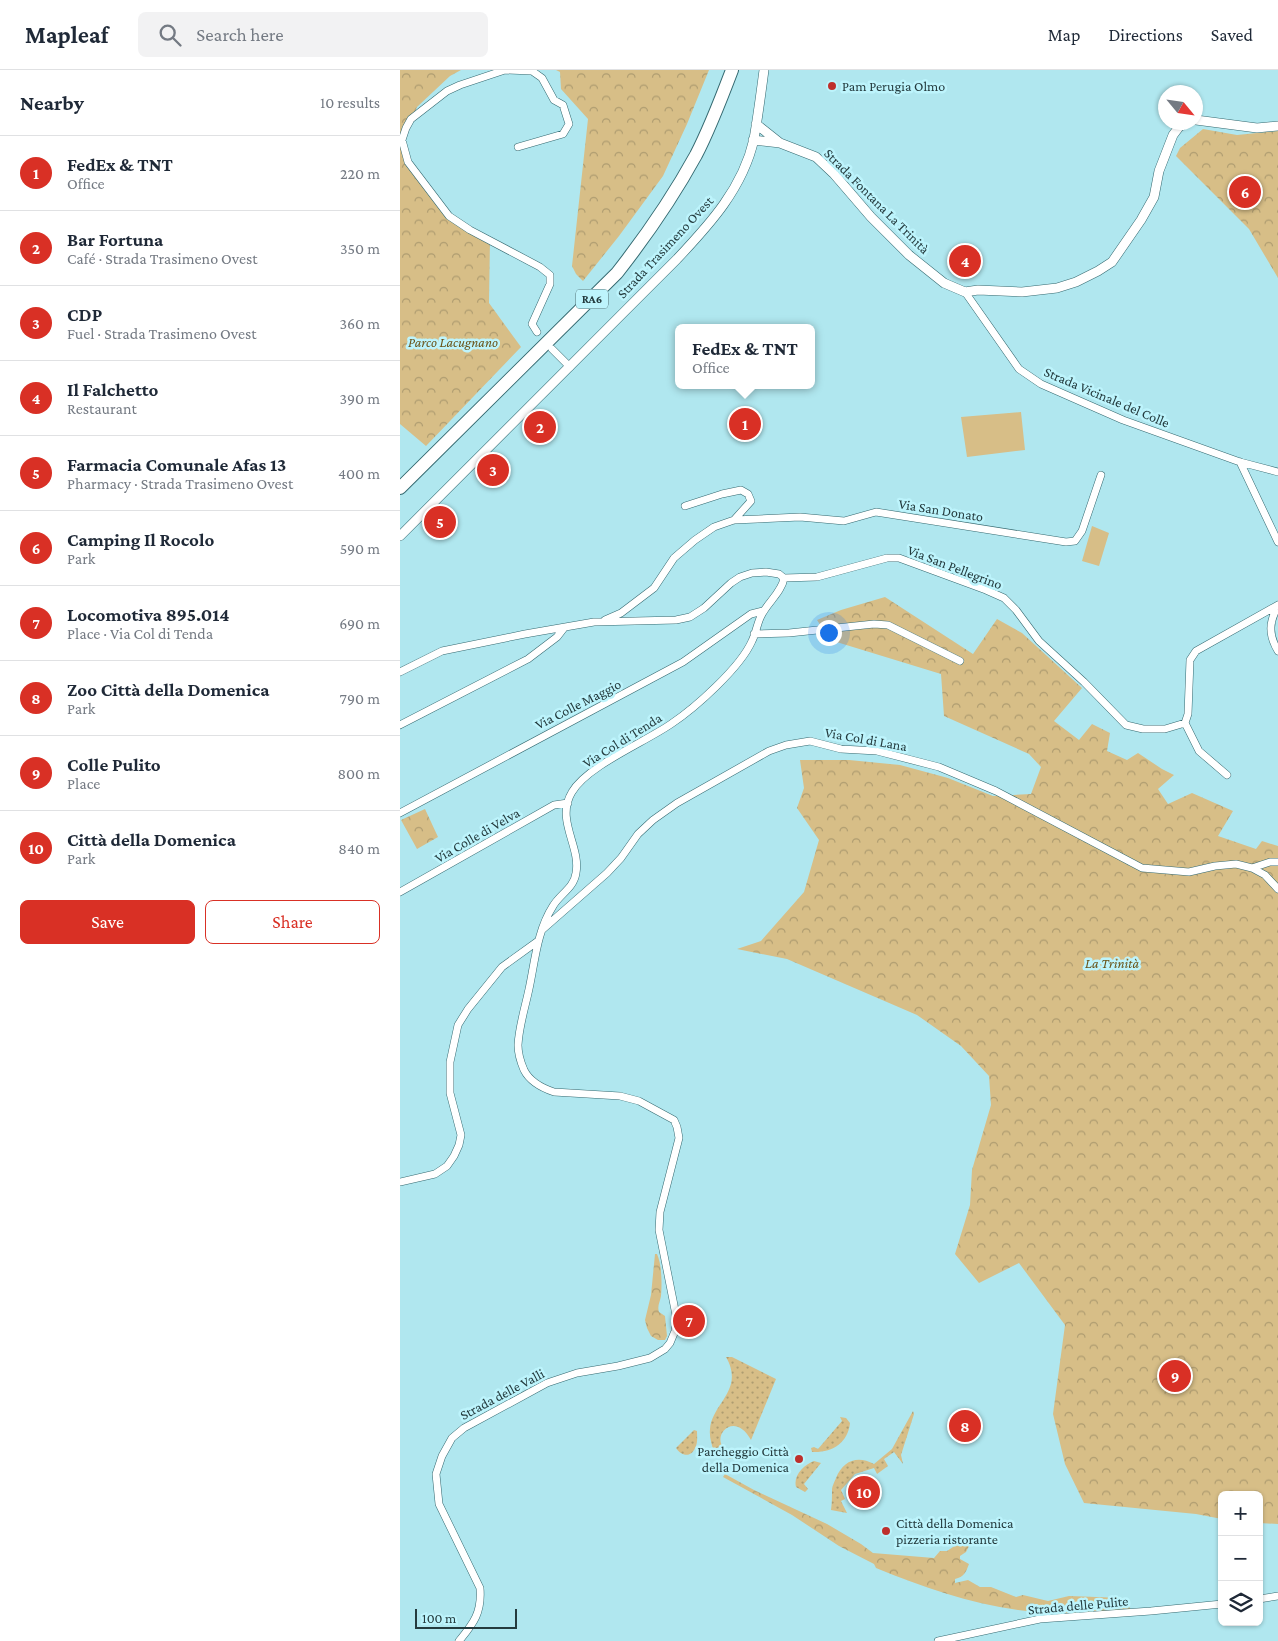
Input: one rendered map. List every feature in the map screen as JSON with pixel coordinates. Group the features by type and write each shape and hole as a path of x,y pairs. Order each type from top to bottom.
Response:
{"highway":[{"name":"RA6","path":"400,478 604,275 622,254 660,199 684,159 711,103 724,70"},
{"name":"RA6","path":"400,488 616,274 644,238 670,199 696,154 711,123 732,70"}],"street":[{"path":"518,147 563,134 569,124 563,105 554,100 542,78 532,71 505,70 460,85 447,92 411,119 402,140 408,162 449,216 470,230 540,267 550,275 550,284 532,324 537,332"},
{"name":"Strada Trasimeno Ovest","path":"400,536 570,367 718,214 742,172 753,140 764,70"},
{"path":"1203,121 1257,128 1278,126"},
{"path":"756,124 780,143"},
{"name":"Strada Fontana La Trinità","path":"780,143 816,157 909,255 944,283 966,292 978,290 1022,292 1057,288 1076,282 1112,262 1141,220 1154,196 1159,171 1177,130"},
{"path":"753,140 780,143"},
{"name":"Strada Vicinale del Colle","path":"966,292 1019,369 1040,384 1123,420 1240,462 1278,472"},
{"path":"552,349 570,367"},
{"path":"1240,462 1278,542"},
{"name":"Via San Donato","path":"603,621 621,613 654,588 674,558 695,540 714,527 734,520 800,517 844,521 876,512 1066,542 1075,541 1082,531 1101,476"},
{"name":"Via San Donato","path":"685,506 740,490 748,494 751,501 734,520"},
{"name":"Via San Pellegrino","path":"784,578 817,577 887,558 899,558 1004,598 1016,610 1039,641 1084,682 1126,725 1143,729 1165,729 1184,723"},
{"path":"400,672 442,651 525,634 603,621 662,622 690,617 704,608 731,582 740,577 752,573 766,572 779,574 784,578"},
{"name":"Via Col di Tenda","path":"568,803 580,782 636,745 671,725 702,700 743,656 752,641 756,625 763,611 783,584 784,578"},
{"path":"1227,775 1199,751 1184,723 1188,714 1190,660 1196,651 1278,605"},
{"path":"1278,605 1271,617 1270,628 1273,643 1278,651"},
{"name":"Via Colle Maggio","path":"400,813 565,724 645,684 683,662 751,614 763,611"},
{"path":"754,634 789,633 874,624 888,625 960,661"},
{"path":"400,725 528,659 557,637 564,628"},
{"name":"Via Col di Lana","path":"542,931 607,873 643,829 677,803 769,751 786,745 810,741 841,750 877,751 939,767 996,791 1142,868 1189,872 1215,866 1236,864 1252,868 1265,875 1278,889"},
{"path":"401,1180 435,1174 447,1166 459,1145 461,1135 450,1093 450,1062 458,1025 468,1009 502,967 538,941 553,906 573,883 577,872 567,821 568,803"},
{"name":"Via Colle di Velva","path":"400,892 554,805 568,803"},
{"path":"1252,868 1270,862 1278,862"},
{"name":"Strada delle Valli","path":"459,1641 479,1612 481,1599 480,1588 439,1504 436,1474 442,1456 452,1438 464,1428 547,1383 577,1373 650,1358 664,1349 673,1338 677,1320 659,1230 660,1212 679,1138 677,1127 674,1120 668,1115 639,1101 620,1096 554,1092 545,1089 533,1081 525,1072 518,1048 519,1032 538,941"},
{"path":"1263,1599 1278,1596"},
{"name":"Strada delle Pulite","path":"938,1641 1040,1619 1218,1604"}],"green space":[{"name":"Parco Lacugnano","path":"400,70 461,70 450,76 417,107 402,141 408,162 449,216 490,240 489,303 521,347 426,446 400,424"},
{"path":"556,70 709,70 663,176 583,281 576,274 572,266 588,119 561,89 560,72"},
{"path":"1203,129 1237,135 1278,131 1278,278 1249,229 1176,156 1180,148"},
{"path":"1021,412 1025,450 967,457 961,417"},
{"path":"1092,526 1109,533 1099,566 1082,561"},
{"name":"La Trinità","path":"885,597 973,654 997,619 1022,633 1082,688 1054,721 1079,740 1092,724 1110,733 1107,751 1127,760 1138,753 1174,775 1158,789 1168,804 1192,793 1233,811 1218,836 1256,849 1262,841 1278,846 1278,1524 1263,1523 1263,1491 1218,1491 1218,1518 1196,1514 1084,1503 1065,1464 1053,1414 1065,1325 1019,1263 979,1283 955,1254 970,1205 972,1170 991,1105 989,1076 961,1046 917,1015 787,959 737,949 761,941 804,892 819,840 797,808 804,788 800,760 849,760 900,765 948,778 993,796 1031,794 1041,767 1029,754 944,716 941,674 830,640 817,620 841,610"},
{"path":"425,809 438,837 417,849 401,820"},
{"path":"655,1254 659,1258 661,1269 661,1296 658,1308 659,1312 665,1316 667,1336 665,1340 658,1340 651,1336 645,1320 651,1295"},
{"path":"726,1357 732,1357 776,1379 751,1440 744,1430 736,1426 724,1430 721,1436 721,1443 725,1449 734,1454 739,1452 742,1456 735,1458 724,1458 714,1453 710,1435 712,1420 726,1396 732,1379 731,1369"},
{"path":"913,1411 914,1414 901,1455 903,1464 894,1452 884,1459 888,1466 877,1474 874,1468 855,1474 841,1490 845,1499 841,1501 847,1513 831,1510 832,1487 843,1467 847,1463 857,1460 868,1461 874,1464 892,1449"},
{"path":"840,1417 846,1418 850,1423 849,1430 842,1441 832,1449 812,1452 811,1448 818,1449 842,1421"},
{"path":"694,1430 697,1431 697,1440 693,1451 686,1455 678,1451 676,1448"},
{"path":"814,1461 821,1463 804,1484 808,1489 805,1492 796,1487 796,1478 803,1468"},
{"path":"725,1474 754,1490 827,1524 873,1553 934,1558 940,1551 947,1551 962,1541 970,1544 966,1552 960,1556 960,1559 969,1564 968,1567 963,1575 955,1579 955,1583 968,1580 980,1587 991,1587 1016,1597 1023,1595 1048,1601 1069,1596 1124,1598 1131,1610 1070,1613 1027,1611 983,1604 940,1592 876,1568 874,1564 839,1546 792,1515 723,1477"}],"place":[{"name":"Pam Perugia Olmo","path":"832,86"},
{"name":"Camping Il Rocolo","path":"1245,192"},
{"name":"Il Falchetto","path":"965,261"},
{"name":"FedEx & TNT","path":"745,424"},
{"name":"Bar Fortuna","path":"540,427"},
{"name":"CDP","path":"493,470"},
{"name":"Farmacia Comunale Afas 13","path":"440,522"},
{"name":"Locomotiva 895.014","path":"689,1321"},
{"name":"Colle Pulito","path":"1175,1376"},
{"name":"Zoo Città della Domenica","path":"965,1426"},
{"name":"Parcheggio Città della Domenica","path":"799,1459"},
{"name":"Città della Domenica","path":"864,1492"},
{"name":"Città della Domenica pizzeria ristorante","path":"886,1531"}]}
